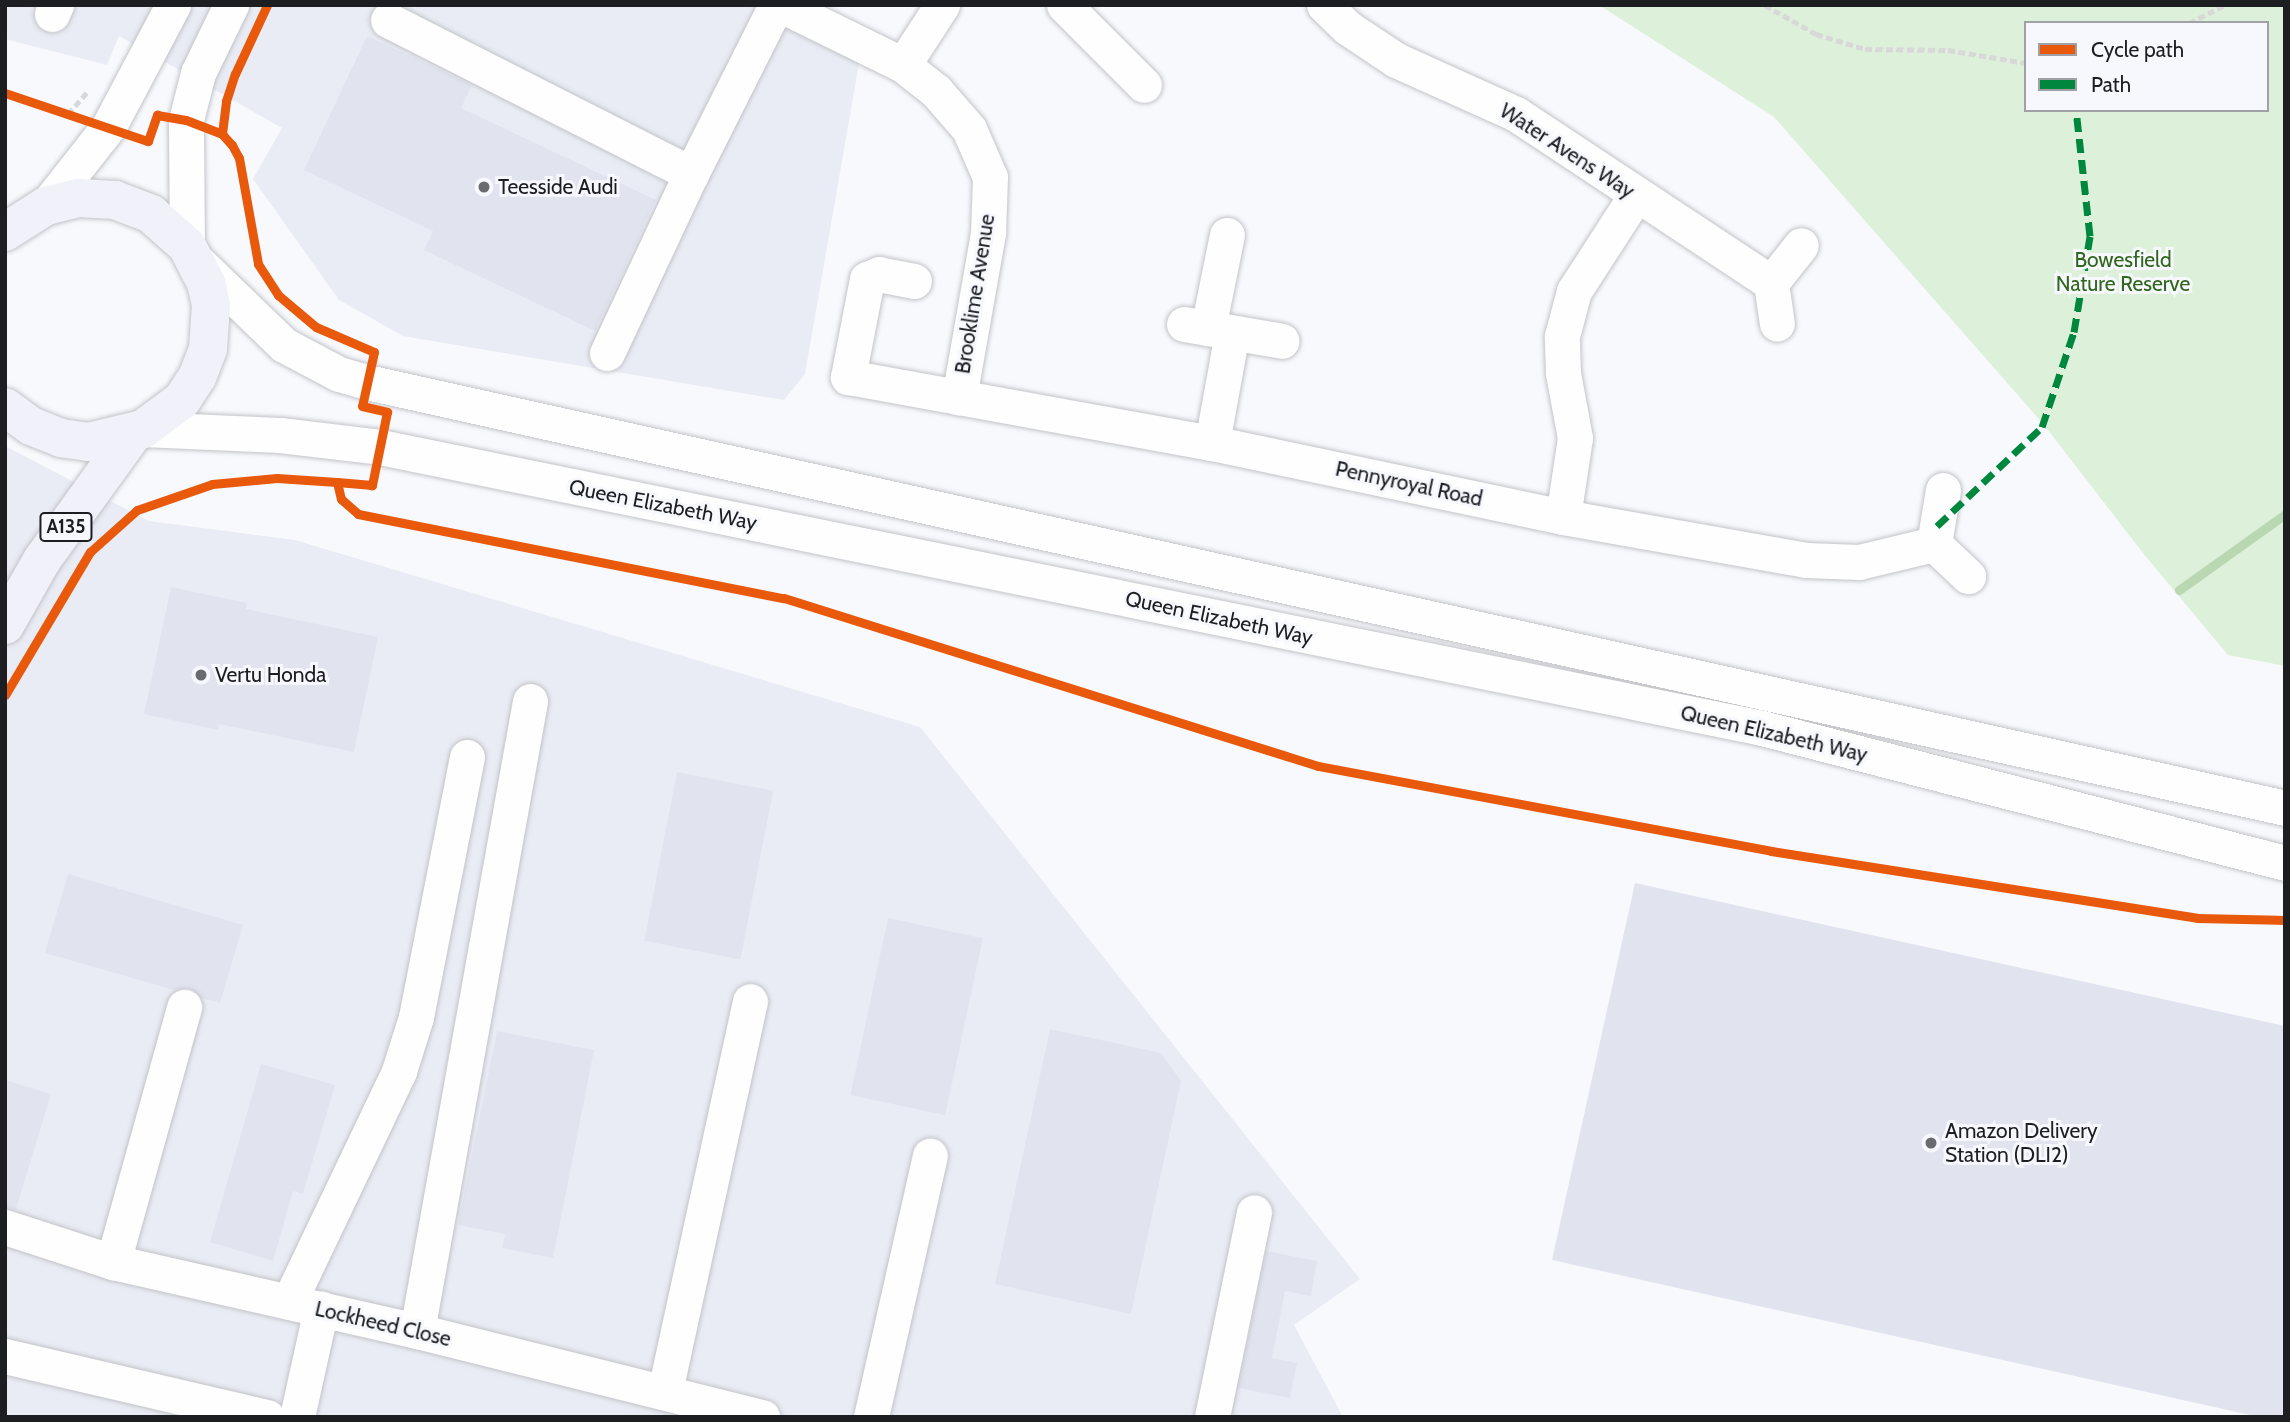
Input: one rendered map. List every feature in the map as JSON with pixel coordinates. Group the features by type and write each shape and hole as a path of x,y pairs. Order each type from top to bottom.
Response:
{"main road":[{"path":"22,217 78,198 115,200 151,214 192,253"},
{"name":"A135","path":"5,625 42,561 138,431 182,400 197,377 208,349 211,305 192,253"},
{"name":"A135","path":"5,407 31,426 61,438 89,442 138,431"}],"street":[{"path":"22,217 109,126 173,5"},
{"path":"192,253 186,120 198,73 231,5"},
{"path":"607,353 691,174 779,5"},
{"name":"Brooklime Avenue","path":"779,5 903,65 936,91 969,128 990,177 988,233 959,397"},
{"path":"903,65 942,5"},
{"path":"1064,5 1144,85"},
{"name":"Water Avens Way","path":"1324,5 1348,28 1396,60 1516,114 1771,283"},
{"path":"388,20 691,174"},
{"path":"1563,517 1575,438 1563,373 1562,336 1574,290 1636,195"},
{"path":"1212,443 1208,328 1227,235"},
{"path":"1777,324 1771,283 1801,244"},
{"name":"Queen Elizabeth Way","path":"192,253 284,345 339,374 368,382 2285,808"},
{"name":"Pennyroyal Road","path":"914,281 879,274 867,279 848,377 1212,443 1563,517 1806,560 1860,562 1934,544"},
{"path":"1208,328 1282,341"},
{"name":"Queen Elizabeth Way","path":"138,431 280,435 380,447 1762,729 2285,863"},
{"path":"1943,490 1934,544 1968,576"},
{"path":"417,1331 530,701"},
{"path":"297,1417 305,1306 399,1072 416,1017 467,757"},
{"path":"665,1391 750,1001"},
{"path":"113,1262 184,1007"},
{"path":"871,1417 930,1156"},
{"path":"1212,1417 1254,1212"},
{"name":"Lockheed Close","path":"5,1227 113,1262 417,1331 762,1417"},
{"path":"5,1356 267,1417"}],"path":[{"path":"1765,5 1816,34 1865,49 1948,50 2024,63"},
{"path":"2193,21 2225,5"},
{"path":"55,110 109,126"}],"shaded area":[{"path":"5,5 781,5 862,46 805,374 784,400 403,336 339,300 253,179 282,128 119,36 107,65 5,39"},
{"path":"5,446 149,521 295,540 920,727 1360,1279 1294,1325 1343,1417 5,1417"}],"green space":[{"name":"Bowesfield Nature Reserve","path":"1599,5 2285,5 2285,666 2228,655 2143,553 2044,425 1774,117"}],"building":[{"name":"Teesside Audi","path":"367,36 472,85 461,108 656,200 595,331 424,250 433,231 304,170"},
{"path":"171,587 247,603 246,609 378,637 354,752 219,724 218,730 144,714"},
{"path":"677,772 773,791 740,960 644,941"},
{"path":"68,874 243,925 220,1003 201,998 190,988 174,990 45,953"},
{"name":"Amazon Delivery Station (DLI2)","path":"1635,883 2285,1026 2285,1417 2259,1417 1552,1260"},
{"path":"888,918 983,938 945,1115 850,1095"},
{"path":"1050,1029 1161,1053 1181,1081 1131,1314 995,1284"},
{"path":"497,1031 594,1050 553,1258 502,1248 505,1234 458,1225"},
{"path":"261,1064 335,1085 303,1194 293,1191 273,1261 210,1242"},
{"path":"5,1080 51,1094 16,1209 5,1207"},
{"path":"1266,1251 1317,1261 1311,1296 1285,1291 1272,1358 1297,1363 1290,1398 1238,1388"}],"waterway":[{"path":"2179,590 2285,514"}],"marked path":[{"path":"1937,526 2042,427 2074,332 2090,236 2076,112"}],"cycle path":[{"path":"222,134 226,101 235,74 267,5"},
{"path":"5,93 148,141 157,115 186,120 222,134 232,145 239,158 258,264 278,295 316,327 374,352 362,406 387,412 372,485 337,482 341,499 358,514 784,598 1318,766 1771,851 2197,918 2285,920"},
{"path":"5,695 90,552 137,510 212,484 277,478 337,482"}],"place":[{"name":"Teesside Audi","path":"484,187"},
{"name":"Vertu Honda","path":"201,675"},
{"name":"Amazon Delivery Station (DLI2)","path":"1931,1143"}]}
